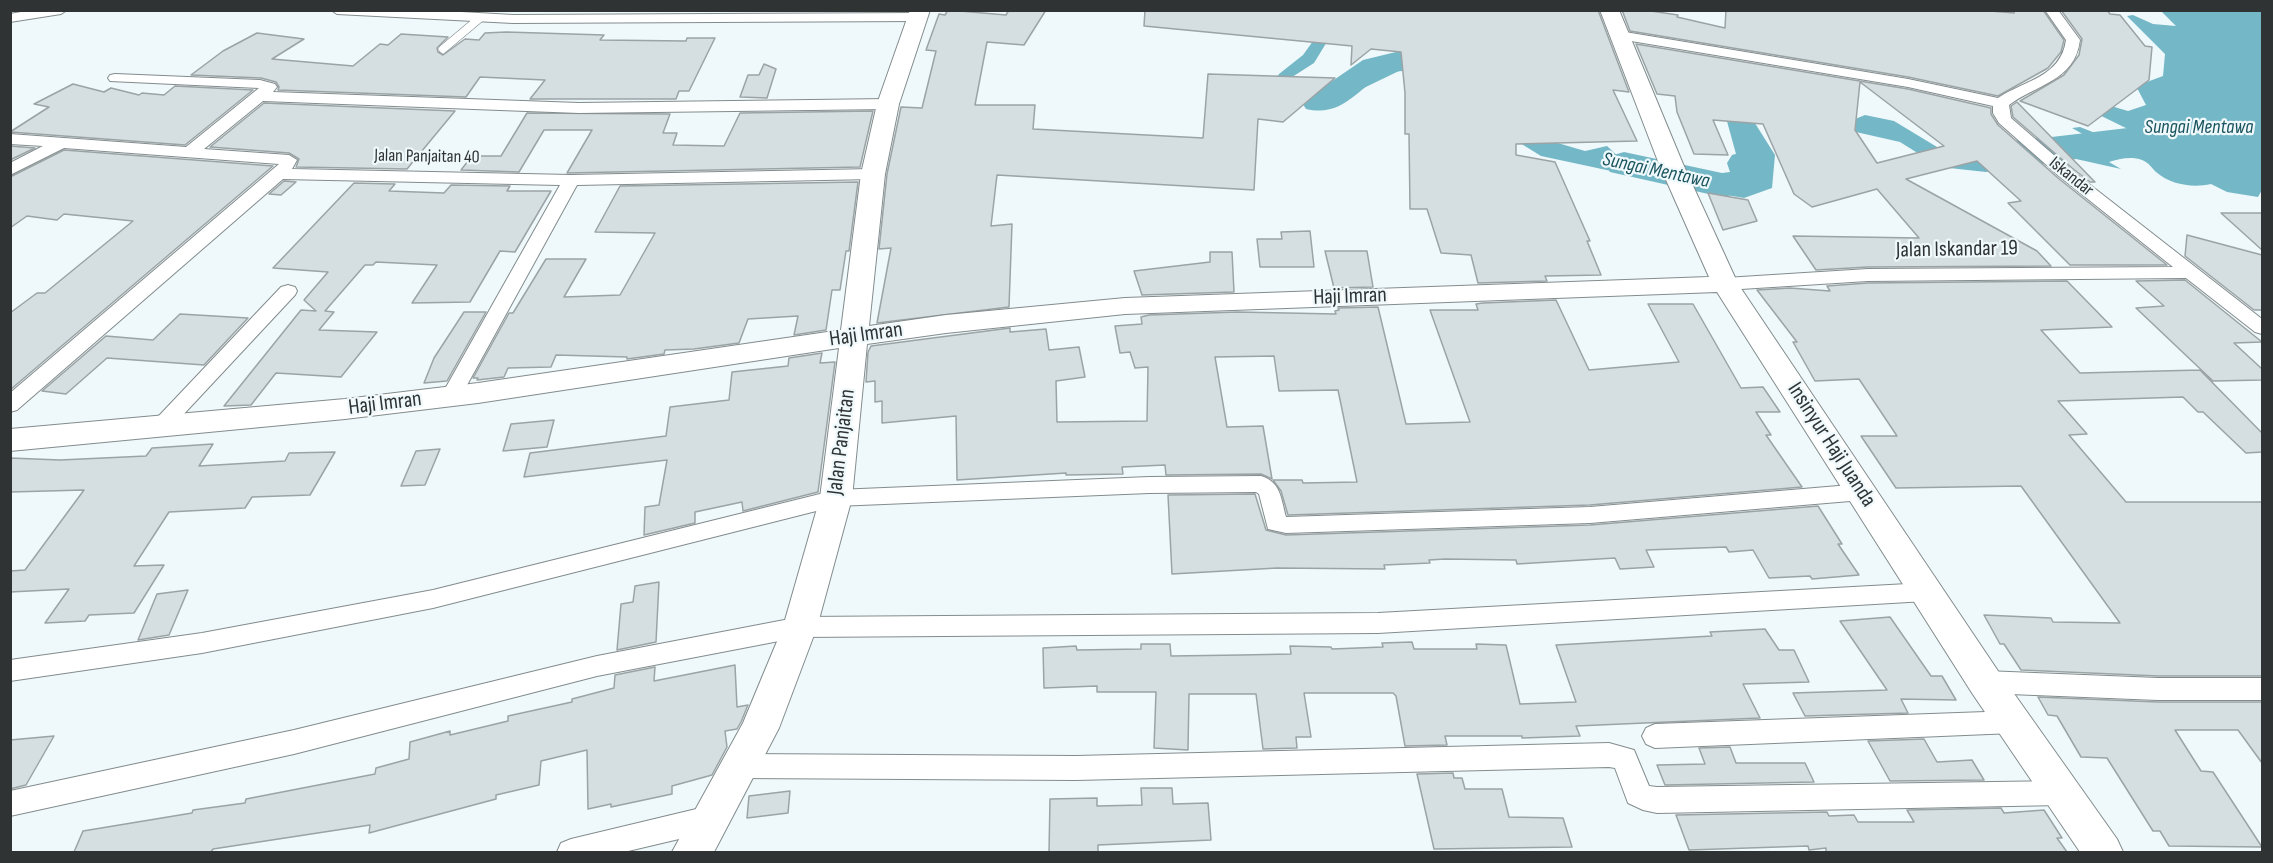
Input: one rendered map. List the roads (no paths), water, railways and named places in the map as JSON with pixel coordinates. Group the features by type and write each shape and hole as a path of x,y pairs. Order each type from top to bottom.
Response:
{"street":[{"path":"10,18 61,10"},
{"path":"337,10 480,18 517,15 919,14"},
{"name":"Insinyur Haji Juanda","path":"1609,10 1725,284 1985,681 2103,852"},
{"path":"1619,35 1908,83 2001,103 2009,96 2051,76 2070,58 2073,40 2051,10"},
{"name":"Jalan Panjaitan","path":"692,852 713,818 760,728 800,627 836,498 873,174 888,104 919,14"},
{"path":"115,78 260,84 270,87 262,96 192,151"},
{"path":"262,96 579,108 888,104"},
{"name":"Iskandar","path":"2001,103 2001,113 2010,127 2262,328"},
{"path":"10,139 289,160 279,174 10,405"},
{"path":"10,170 61,143"},
{"name":"Jalan Panjaitan 40","path":"279,174 571,180 873,174"},
{"path":"451,396 571,180"},
{"name":"Jalan Iskandar 19","path":"1725,284 1868,275 2190,272"},
{"name":"Haji Imran","path":"10,440 345,409 451,396 855,336 946,324 1125,306 1612,290 1725,284"},
{"path":"161,426 288,291"},
{"path":"10,671 202,644 398,606 836,498 1149,485 1261,484 1269,490 1276,523 1287,525 1590,514 1862,492"},
{"path":"10,804 294,742 597,666 800,627 1378,623 1926,591"},
{"path":"1985,681 2100,687 2262,689"},
{"path":"1655,736 2013,722"},
{"path":"741,766 1076,768 1610,755 1625,758 1638,794 1643,798 1657,800 2061,793"},
{"path":"571,852 713,818"}],"lane":[{"path":"443,49 480,18"}],"water":[{"name":"Sungai Mentawa","path":"1295,11 1310,11 1336,27 1314,63 1289,79 1285,86 1288,97 1313,96 1361,72 1388,63 1418,59 1450,60 1496,67 1502,76 1495,97 1493,124 1585,151 1607,146 1621,159 1665,167 1672,184 1541,156 1520,143 1490,135 1479,104 1485,97 1491,81 1488,72 1474,67 1401,70 1345,97 1313,106 1286,103 1271,90 1279,74 1303,55 1321,30"},
{"name":"Sungai Mentawa","path":"2161,11 2262,11 2262,190 2258,197 2227,192 2211,184 2197,186 2175,183 2156,172 2146,162 2134,158 2109,162 2121,169 2076,159 1986,172 1940,167 1900,142 1856,132 1753,120 1775,155 1772,188 1744,198 1704,191 1696,176 1726,184 1738,177 1736,154 1725,114 1848,122 1865,115 1894,121 1942,150 2037,138 2085,149 2095,141 2072,128 2080,127 2118,142 2130,130 2085,108 2094,101 2128,111 2146,105 2136,86 2163,76 2165,54 2127,16 2133,15 2153,24 2176,26"}],"waterway":[{"name":"Sungai Mentawa","path":"1319,101 1334,95 1375,67 1385,64 1421,61 1468,65"},
{"name":"Sungai Mentawa","path":"2001,154 2153,136 2262,115"},
{"name":"Sungai Mentawa","path":"1624,164 1722,185 1745,182 1750,175 1746,163"}]}
